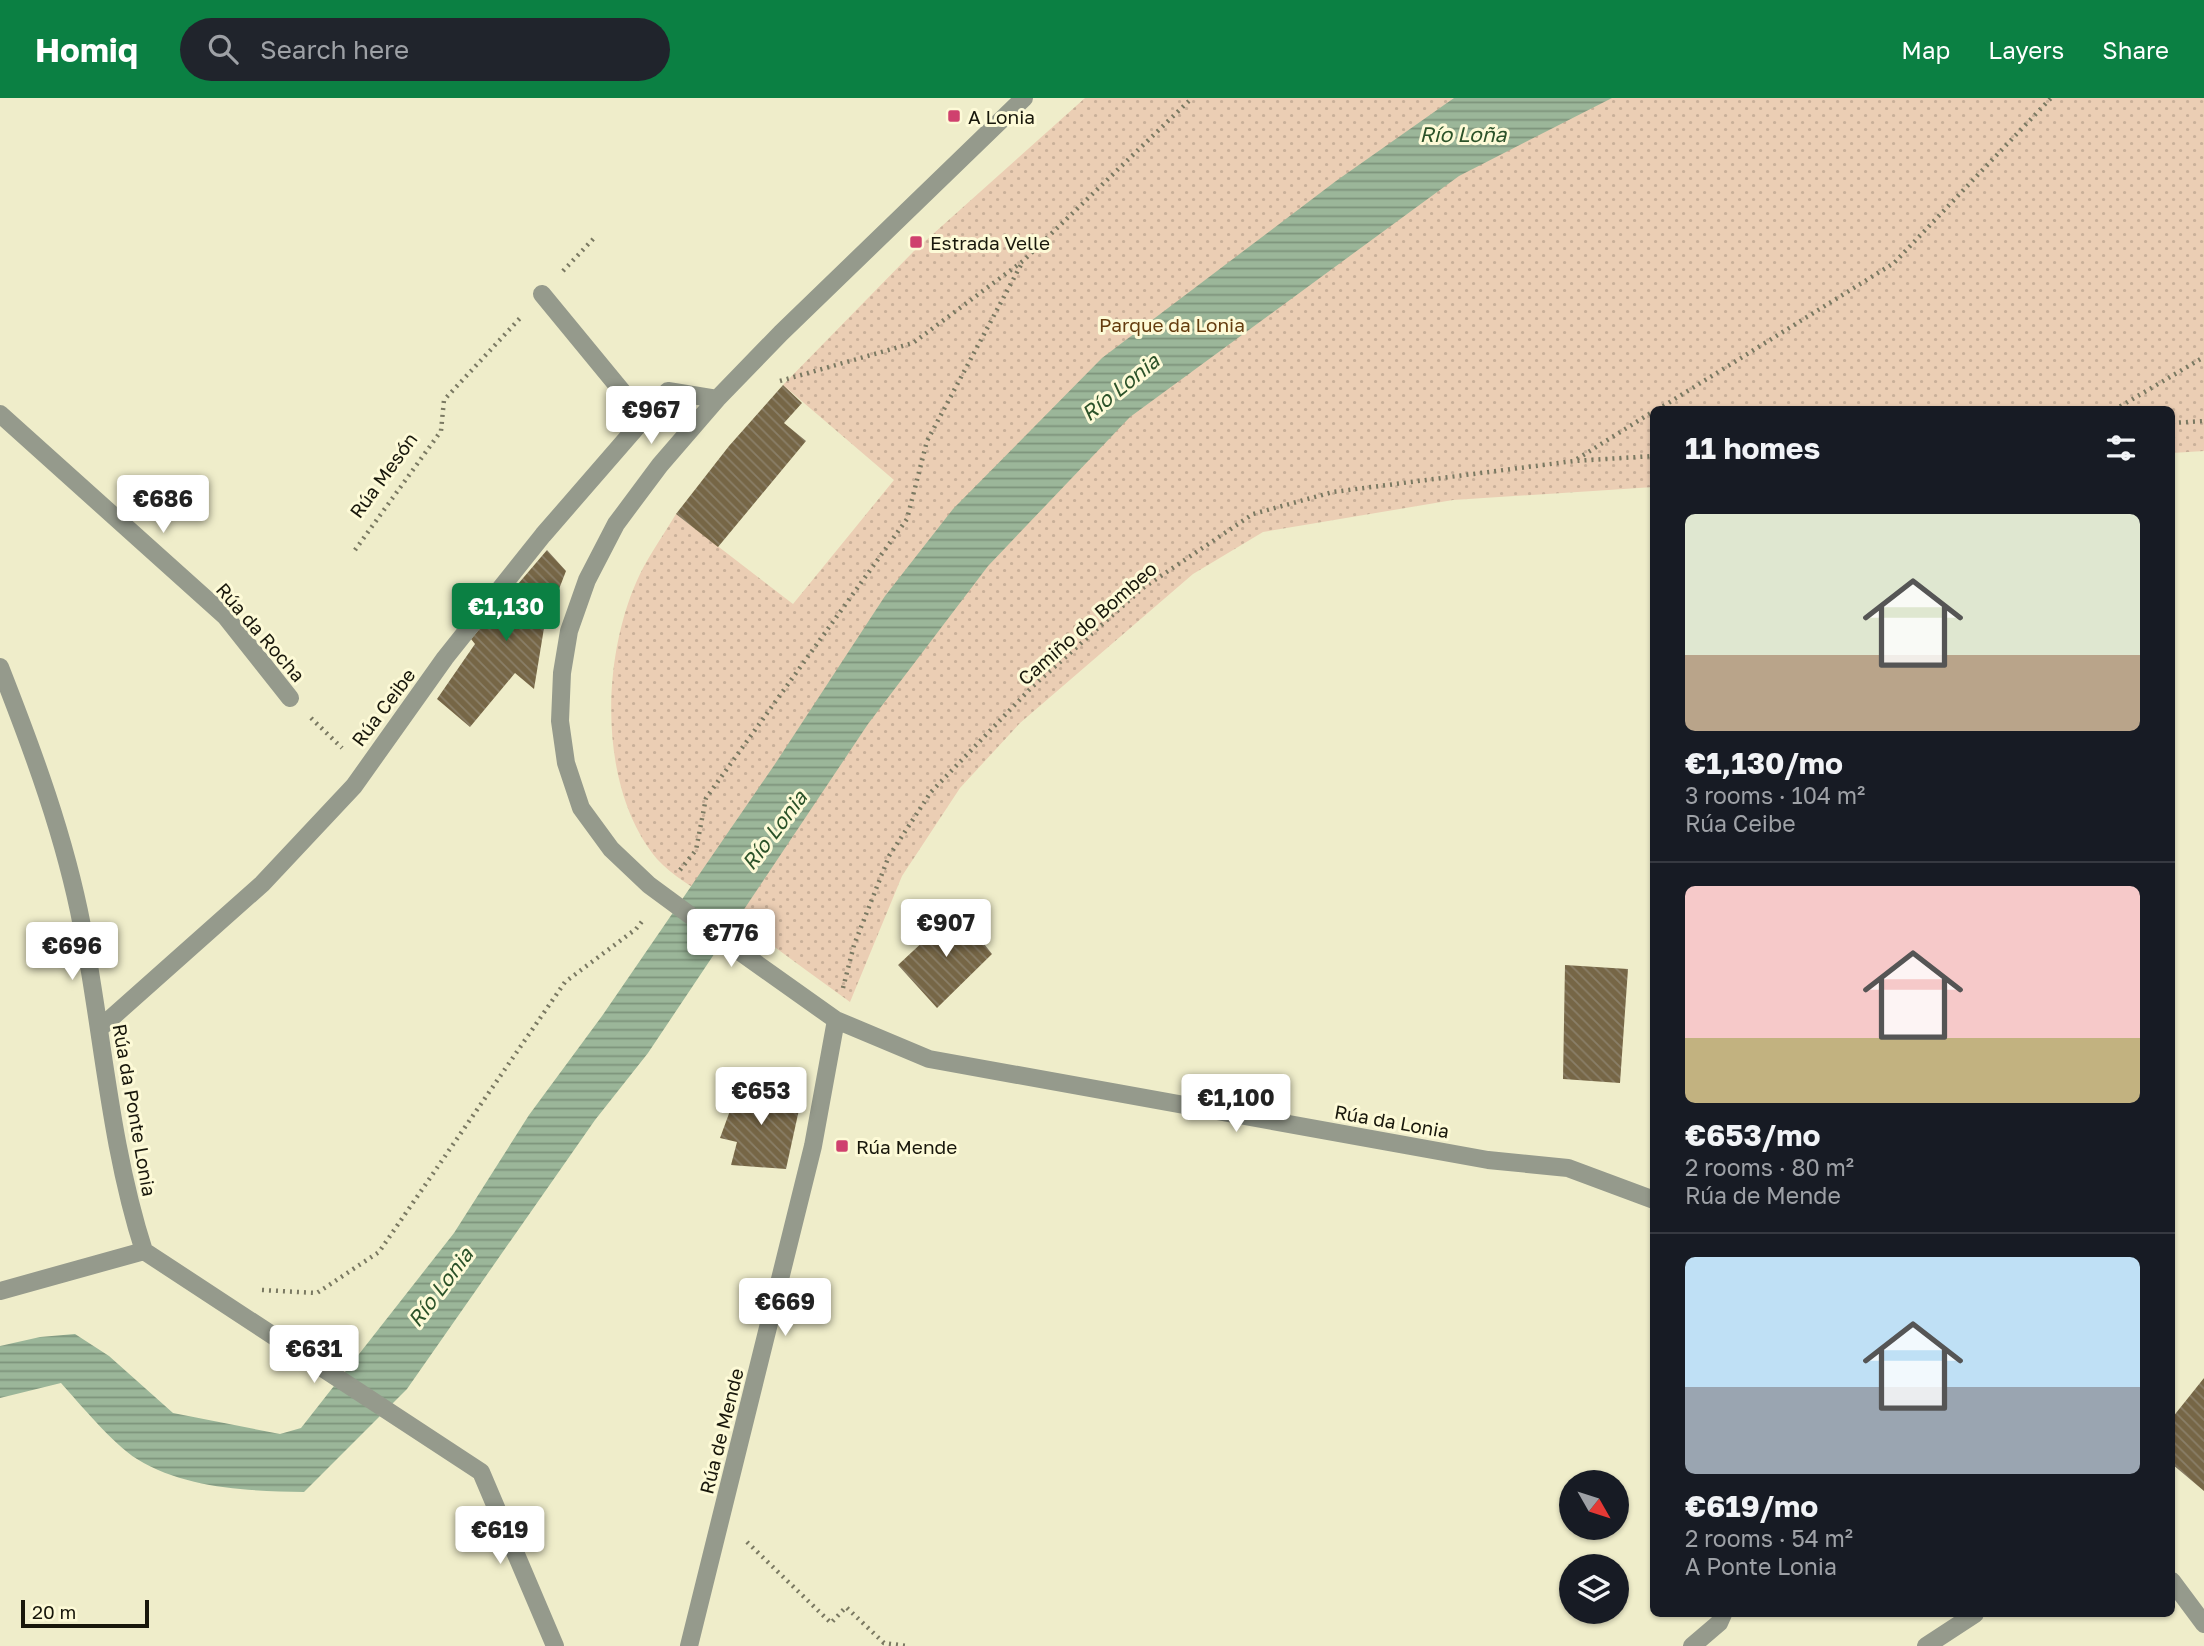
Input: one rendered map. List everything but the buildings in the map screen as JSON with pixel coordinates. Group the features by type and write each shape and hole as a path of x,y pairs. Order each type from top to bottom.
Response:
{"street":[{"name":"Rúa da Lonia","path":"1024,98 780,333 717,399 660,465 616,524 587,580 569,631 562,673 562,732 566,763 581,808 611,849 649,885 836,1020 929,1059 1488,1160 1568,1168 1650,1199"},
{"path":"542,294 644,418"},
{"name":"Rúa Ceibe","path":"100,1028 262,884 354,786 363,768 527,555 668,391 717,399"},
{"name":"Rúa da Rocha","path":"0,414 225,616 290,698"},
{"name":"Rúa da Ponte Lonia","path":"0,667 40,769 82,923 126,1193 144,1251"},
{"name":"Rúa de Mende","path":"689,1646 813,1146 836,1020"},
{"path":"0,1291 144,1251 168,1266 481,1472 555,1646"},
{"path":"2175,1585 2204,1625"},
{"path":"1692,1646 1719,1623 1722,1617"},
{"path":"1926,1646 1970,1617"}],"path":[{"path":"769,384 913,343 1023,261 1192,98"},
{"path":"1662,406 1894,263 2052,98"},
{"name":"Rúa Mesón","path":"355,550 440,431 444,400 596,236"},
{"path":"2121,406 2204,357"},
{"path":"1574,461 1650,413"},
{"path":"2175,423 2204,421"},
{"name":"Camiño do Bombeo","path":"836,1020 853,945 889,856 931,792 1032,687 1143,588 1253,514 1333,492 1574,461 1650,456"},
{"name":"Rúa da Rocha","path":"290,698 363,768"},
{"path":"721,1517 831,1623 846,1607 884,1643 907,1646"}],"green space":[{"name":"Parque da Lonia","path":"1085,98 2204,98 2204,451 2175,453 2175,406 1650,406 1650,487 1453,500 1263,532 1193,574 1020,723 960,788 902,876 850,1002 657,859 637,829 624,795 615,759 611,720 612,681 627,607 644,566 676,514 793,604 894,480 783,385 914,251"}],"water":[{"name":"Río Loña","path":"1454,98 1612,98 1459,176 1130,417 988,566 868,724 648,1053 595,1120 407,1389 304,1492 218,1486 176,1477 156,1469 118,1444 61,1383 0,1398 0,1346 40,1337 75,1334 109,1356 173,1413 280,1434 301,1428 454,1233 529,1115 602,1016 775,764 885,596 953,509 1102,358 1336,181"}],"place":[{"name":"A Lonia","path":"954,116"},
{"name":"Estrada Velle","path":"916,242"},
{"name":"Rúa Mende","path":"842,1146"}],"water label":[{"name":"Río Lonia","path":"1120,387"},
{"name":"Río Lonia","path":"774,830"},
{"name":"Río Lonia","path":"440,1287"}]}
